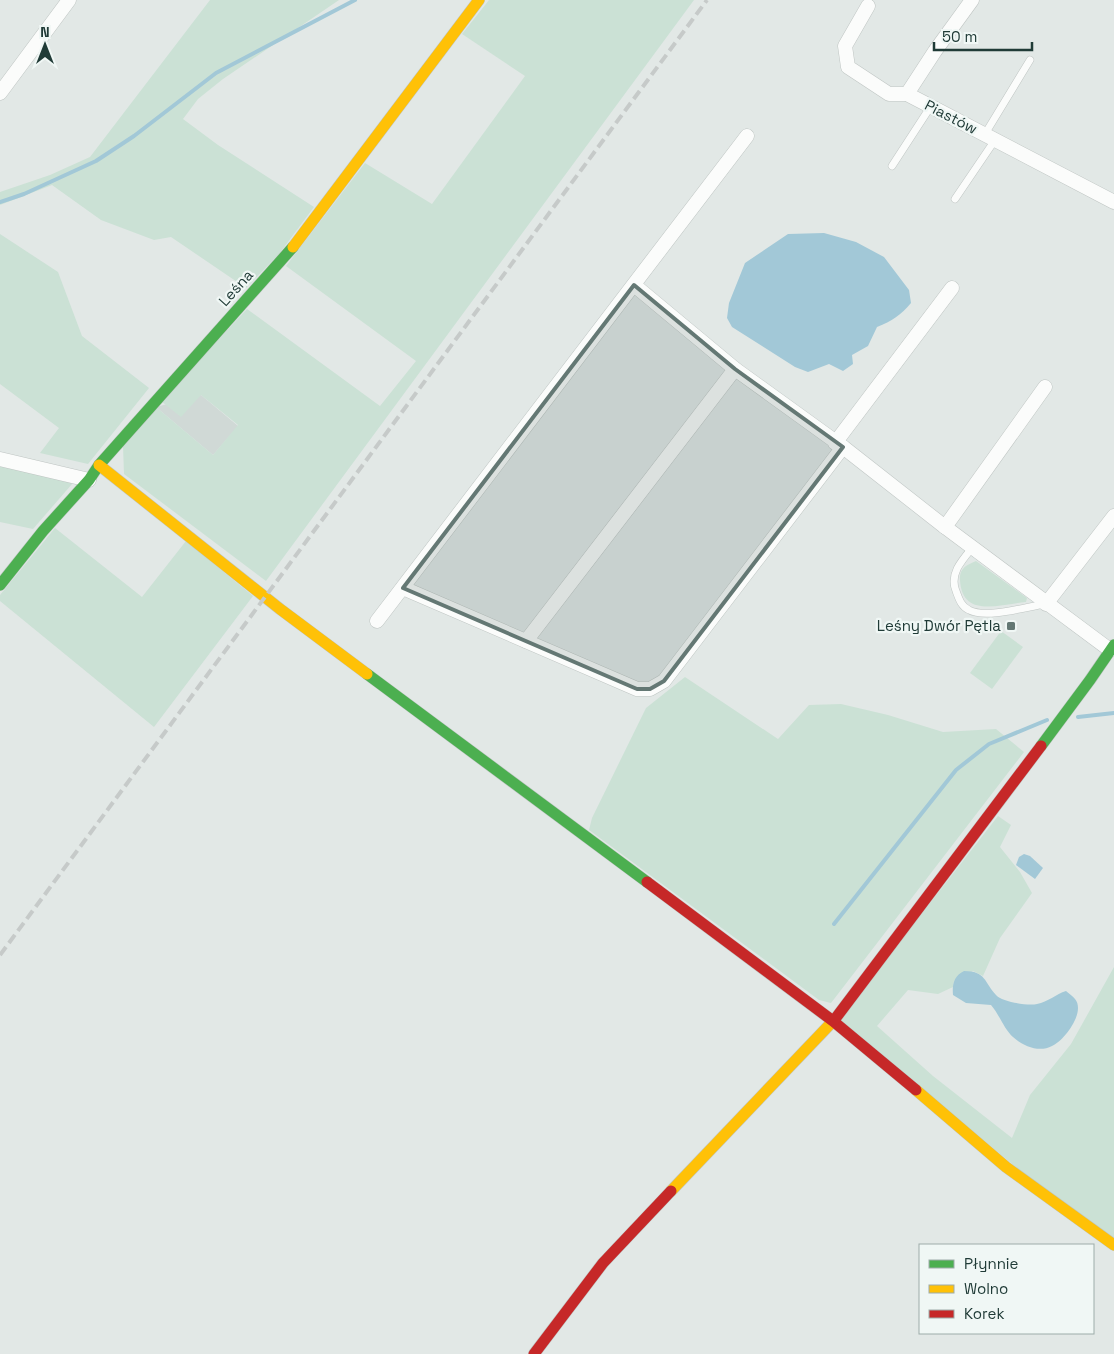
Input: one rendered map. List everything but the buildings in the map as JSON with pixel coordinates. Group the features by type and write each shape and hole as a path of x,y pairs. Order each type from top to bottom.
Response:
{"street":[{"path":"0,93 69,0"},
{"name":"Leśna","path":"0,584 89,480 99,465 284,257 479,0"},
{"path":"907,94 972,0"},
{"name":"Piastów","path":"868,6 845,46 848,67 889,94 907,94 1114,202"},
{"path":"377,622 747,136"},
{"path":"534,1354 603,1263 833,1021 1090,680 1112,648 1046,604 839,445 735,369 634,285"},
{"path":"403,588 637,689 650,689 664,681 839,445 952,288"},
{"path":"526,642 735,369"},
{"path":"945,527 1045,388"},
{"path":"0,459 89,480"},
{"path":"99,465 280,609 833,1021 1006,1167 1114,1245"},
{"path":"1046,604 1114,516"}],"lane":[{"path":"955,199 1030,60"},
{"path":"892,166 931,106"},
{"path":"973,547 956,569 954,586 960,604 969,610 980,612 996,612 1046,604"}],"highlighted area":[{"path":"634,285 735,369 843,447 664,681 650,689 637,689 403,588"}],"shaded area":[{"path":"201,395 238,426 213,455 156,407"}],"green space":[{"path":"210,0 339,0 223,79 198,99 183,119 218,145 314,207 279,254 246,288 171,237 154,240 101,220 52,185 0,205 0,192 50,175 90,157"},
{"path":"489,0 694,0 266,581 124,474 123,446 156,407 213,455 238,425 201,395 181,417 161,401 247,309 380,406 416,361 286,266 365,163 432,204 525,76 462,34"},
{"path":"0,234 58,272 82,336 149,388 88,464 40,453 59,428 0,384"},
{"path":"0,463 64,478 72,484 33,529 0,522"},
{"path":"55,528 142,597 186,541 253,596 154,727 0,601 0,595"},
{"path":"976,561 1027,598 1026,602 984,606 975,605 968,600 962,592 961,573 966,566"},
{"path":"1001,631 1023,647 992,689 970,673"},
{"path":"685,677 778,739 809,705 841,704 888,715 943,732 996,729 1024,752 831,1003 819,1000 589,830 592,818 646,708"},
{"path":"998,816 1011,825 1000,847 1020,872 1032,893 1000,938 983,976 973,971 954,981 953,987 938,994 908,990 877,1026 933,1076 1012,1138 1030,1095 1071,1044 1114,967 1114,1238 1023,1173 839,1020"}],"water":[{"path":"824,233 856,242 884,257 909,290 911,303 896,317 877,327 868,346 852,355 853,364 843,371 829,364 808,372 795,367 732,327 727,318 729,303 745,263 788,234"},
{"path":"1024,854 1030,856 1043,868 1035,879 1016,865 1019,857"},
{"path":"964,971 971,971 981,975 996,995 1004,1000 1015,1003 1037,1004 1066,991 1074,998 1078,1005 1076,1018 1062,1038 1052,1046 1037,1049 1026,1046 1010,1034 991,1005 966,1003 953,995 954,981"}],"waterway":[{"path":"0,202 24,194 96,161 134,136 216,73 355,0"},
{"path":"1078,717 1114,713"},
{"path":"834,924 956,770 989,744 1047,720"}],"railway":[{"path":"0,955 707,0"}],"traffic: fast":[{"path":"0,585 43,531 89,480 99,465 293,247"},
{"path":"1041,746 1114,645"},
{"path":"367,674 647,882"}],"traffic: slow":[{"path":"293,247 479,0"},
{"path":"99,465 280,609 367,674"},
{"path":"671,1191 835,1019"},
{"path":"916,1090 1006,1167 1114,1245"}],"traffic: jam":[{"path":"835,1019 1041,746"},
{"path":"647,882 833,1021 916,1090"},
{"path":"534,1354 603,1263 671,1191"}],"place":[{"name":"Leśny Dwór Pętla","path":"1011,626"}]}
